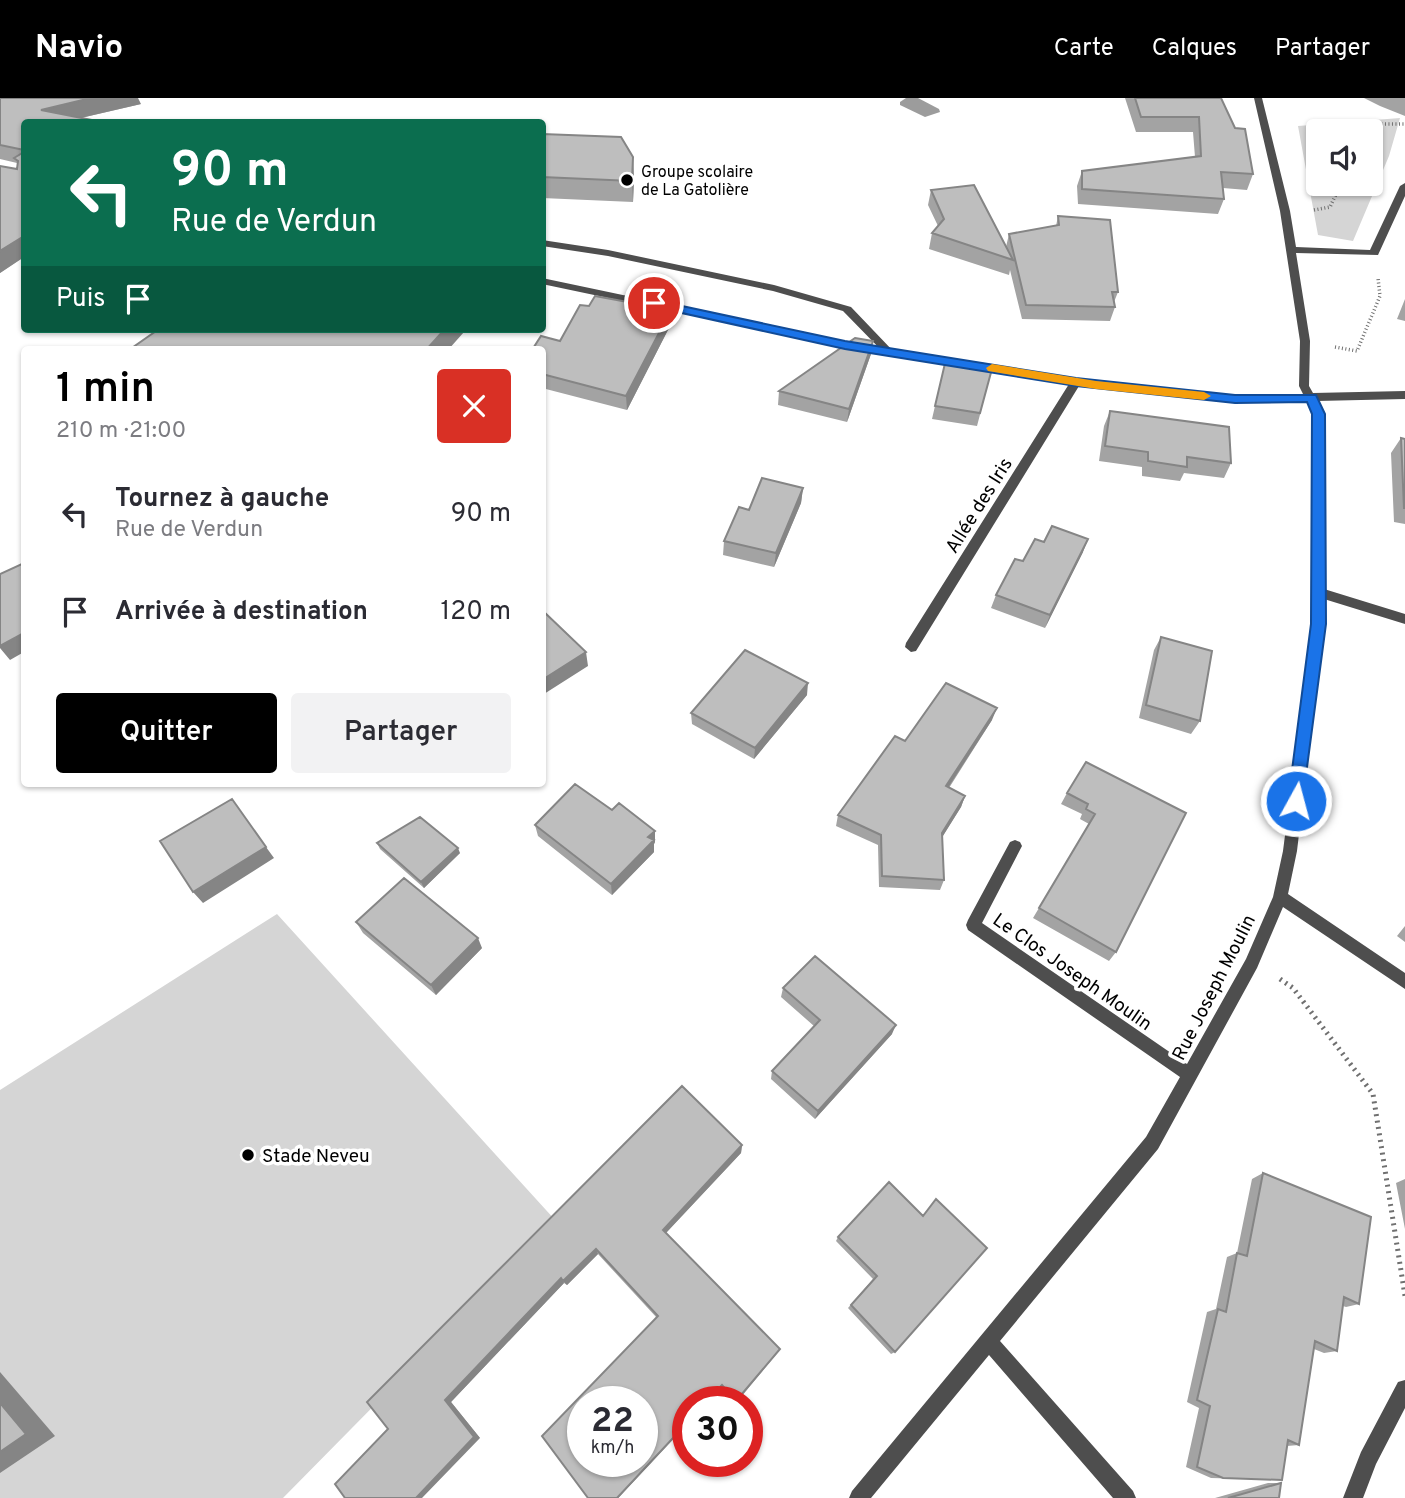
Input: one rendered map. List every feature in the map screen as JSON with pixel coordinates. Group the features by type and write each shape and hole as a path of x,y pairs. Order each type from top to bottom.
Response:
{"street":[{"name":"Rue Joseph Moulin","path":"859,1498 1152,1143 1252,963 1280,897 1290,851 1318,624 1319,414 1304,386 1305,341 1285,211 1258,98"},
{"path":"1290,250 1374,253 1405,186"},
{"path":"546,244 608,253 774,288 847,309 889,352"},
{"path":"546,282 889,352 1076,382 1235,399 1405,395"},
{"name":"Allée des Iris","path":"911,648 1076,382"},
{"path":"1317,592 1405,619"},
{"name":"Le Clos Joseph Moulin","path":"1015,846 973,925 1190,1075"},
{"path":"1280,897 1405,982"},
{"path":"989,1342 1126,1498"},
{"path":"1353,1498 1368,1459 1405,1390"}],"path":[{"path":"1383,124 1405,124"},
{"path":"1285,211 1319,210 1330,206 1335,196"},
{"path":"1305,341 1357,351 1380,296 1374,253"},
{"path":"1252,963 1293,988 1373,1094 1405,1296"}],"shaded area":[{"path":"906,98 918,98 940,112 925,117 900,105"},
{"path":"1400,118 1383,170 1383,119"},
{"path":"1306,125 1306,170 1298,126"},
{"path":"1311,196 1372,196 1353,241 1318,235"},
{"name":"Stade Neveu","path":"277,914 556,1221 283,1498 0,1498 0,1090"}],"building":[{"path":"0,98 91,98 41,110 87,119 21,119 21,149 0,145"},
{"path":"1135,98 1221,98 1235,128 1245,129 1253,174 1221,172 1224,199 1082,189 1082,171 1201,156 1199,117 1141,117"},
{"path":"546,134 621,137 633,157 632,181 546,177"},
{"path":"21,154 21,238 0,251 0,166 17,169 18,161 14,158"},
{"path":"974,185 1013,260 932,233 944,219 931,190"},
{"path":"1058,216 1110,220 1118,292 1112,292 1115,307 1026,305 1009,234 1059,225"},
{"path":"595,296 671,310 626,396 546,375 546,346 535,346 541,336 560,341 580,305 589,306"},
{"path":"153,333 441,333 430,346 135,346"},
{"path":"855,338 873,341 849,409 779,391"},
{"path":"946,359 993,365 980,413 935,406"},
{"path":"1110,411 1229,427 1231,463 1187,457 1187,467 1148,461 1148,452 1105,446"},
{"path":"1401,438 1405,439 1405,508 1404,508"},
{"path":"762,478 803,488 776,553 724,541 739,507 749,510"},
{"path":"1052,526 1088,539 1050,615 996,595 1015,559 1023,561 1035,539 1044,542"},
{"path":"21,564 21,635 0,646 0,574"},
{"path":"546,614 586,652 546,677"},
{"path":"1161,637 1212,651 1200,721 1146,705"},
{"path":"745,650 808,683 755,748 691,713"},
{"path":"946,683 997,708 946,786 965,796 942,833 944,880 882,876 881,835 838,815 895,736 905,741"},
{"path":"1086,762 1186,813 1116,952 1039,908 1095,814 1086,809 1088,804 1067,793"},
{"path":"575,784 612,810 619,803 655,831 648,837 654,840 611,884 535,825"},
{"path":"232,799 266,847 193,892 160,841"},
{"path":"420,817 458,848 421,882 377,843"},
{"path":"404,878 478,938 431,985 356,922"},
{"path":"815,956 896,1025 818,1111 772,1071 820,1020 783,988"},
{"path":"682,1086 742,1145 663,1230 780,1349 749,1386 672,1386 672,1439 658,1454 658,1386 590,1386 658,1316 596,1249 563,1281 561,1278 445,1400 474,1437 416,1498 345,1498 335,1484 388,1429 367,1402"},
{"path":"1263,1173 1371,1217 1359,1304 1344,1297 1337,1351 1315,1341 1299,1445 1288,1440 1282,1480 1223,1478 1197,1467 1210,1406 1197,1400 1218,1309 1226,1312 1237,1253 1247,1256"},
{"path":"889,1182 923,1216 936,1199 987,1248 895,1352 851,1305 877,1276 838,1237"},
{"path":"0,1403 26,1434 0,1452"},
{"path":"567,1410 567,1470 542,1436"},
{"path":"572,1477 637,1477 617,1498 588,1498"},
{"path":"1281,1483 1279,1498 1228,1498"}],"slow traffic":[{"path":"992,368 1096,385 1204,396"}],"place":[{"name":"Groupe scolaire de La Gatolière","path":"627,180"},
{"name":"Stade Neveu","path":"248,1155"}],"route":[{"path":"654,303 845,345 1096,385 1235,399 1311,398 1319,414 1318,624 1296,801"}]}
